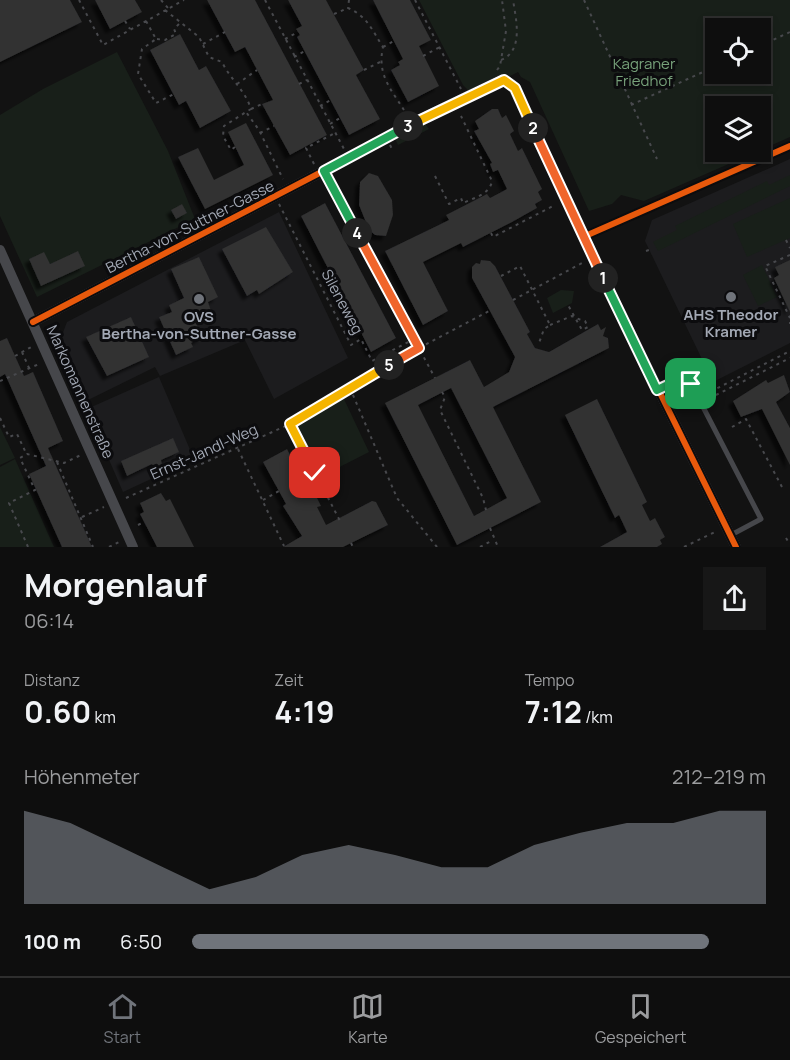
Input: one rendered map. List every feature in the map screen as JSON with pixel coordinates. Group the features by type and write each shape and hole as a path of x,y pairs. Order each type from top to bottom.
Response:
{"street":[{"name":"Bertha-von-Suttner-Gasse","path":"423,118 500,80 507,80 515,88 593,257"},
{"name":"Bertha-von-Suttner-Gasse","path":"33,322 353,155"},
{"name":"Markomannenstraße","path":"0,250 133,547"},
{"path":"593,257 736,547"}],"lane":[{"name":"Bertha-von-Suttner-Gasse","path":"353,155 423,118"},
{"path":"657,390 705,367"},
{"path":"687,376 761,519 731,535"}],"path":[{"path":"79,0 103,45 184,0"},
{"path":"161,0 167,9 199,37 209,57 222,62 230,78 248,99 251,109"},
{"path":"265,0 335,133 353,155"},
{"path":"348,8 349,0"},
{"path":"415,0 466,96"},
{"path":"497,70 506,31 502,0"},
{"path":"501,60 510,54 515,45 516,18 513,0"},
{"path":"584,0 657,159"},
{"path":"334,14 348,8 360,13 373,28 383,47 380,62 397,102 402,106 412,124"},
{"path":"125,21 130,30"},
{"path":"146,21 156,39 164,41 176,34 174,29 181,22"},
{"path":"203,44 225,32"},
{"path":"285,39 298,32"},
{"path":"771,41 790,32"},
{"path":"156,39 142,49 138,74 156,103 174,94"},
{"path":"383,47 394,41"},
{"path":"423,56 440,47"},
{"path":"294,57 305,51"},
{"path":"364,70 380,62"},
{"path":"237,84 257,70"},
{"path":"631,105 705,71"},
{"path":"299,84 307,80"},
{"path":"320,106 331,100"},
{"path":"236,147 231,150 224,136 224,126 262,104"},
{"path":"246,112 260,133 283,180"},
{"path":"435,176 449,204 461,198 464,204 489,190 492,181 461,116"},
{"path":"330,124 340,118"},
{"path":"260,133 274,126"},
{"path":"314,164 306,148 335,133"},
{"path":"486,169 491,167"},
{"path":"324,171 435,378"},
{"path":"491,232 493,237 555,205"},
{"path":"786,240 790,248"},
{"path":"790,255 765,266 790,318"},
{"path":"513,300 593,257"},
{"path":"776,261 778,265"},
{"path":"501,276 520,266 550,325"},
{"path":"539,343 544,329 572,316 575,317 585,321 588,327 582,330 575,317 568,305"},
{"path":"15,356 33,346"},
{"path":"21,351 29,368"},
{"path":"697,398 790,351"},
{"path":"717,395 790,358"},
{"path":"0,381 40,363"},
{"path":"350,388 397,498 437,547"},
{"path":"442,392 444,397 440,410 483,498 486,510"},
{"path":"0,418 9,437 17,434 27,454"},
{"path":"732,427 746,419 782,487"},
{"path":"290,424 340,521"},
{"path":"238,448 284,546"},
{"path":"28,547 9,503 34,490 20,458 27,454 64,463 81,455"},
{"path":"56,461 93,547"},
{"path":"64,480 68,478"},
{"path":"263,500 279,491"},
{"path":"75,504 81,502"},
{"path":"81,518 104,507"},
{"path":"138,525 144,522"},
{"path":"490,528 498,547"},
{"path":"684,547 715,532"},
{"path":"480,547 494,539"},
{"path":"778,547 788,541"},
{"path":"108,547 119,542"},
{"path":"351,543 353,547"}],"shaded area":[{"name":"AHS Theodor Kramer","path":"790,159 790,343 713,382 645,241 652,220"},
{"path":"279,212 348,358 274,399 245,340 160,376 155,367 84,402 59,343 67,322"},
{"path":"159,377 194,459 123,492 87,409"}],"green space":[{"name":"Kagraner Friedhof","path":"419,0 790,0 790,137 771,146 771,96 705,96 705,162 733,162 644,201 621,195 612,204 589,211 530,82 521,77 518,72 473,95 463,85"},
{"path":"117,52 168,151 195,219 37,297 0,216 0,115 43,89"},
{"path":"423,121 429,129 398,145 394,136"},
{"path":"790,175 790,186 658,251 653,242 677,230 675,226 767,181 769,185"},
{"path":"790,198 790,238 747,257 733,224"},
{"path":"762,265 777,297 758,306 743,275"},
{"path":"561,290 574,291 572,303 553,313 547,298"},
{"path":"343,397 369,452 322,476 297,426"},
{"path":"0,427 15,458 0,465"},
{"path":"15,459 54,547 0,547 0,467"}],"building":[{"path":"0,0 70,0 82,22 0,62"},
{"path":"95,0 135,0 142,12 110,29"},
{"path":"207,0 255,0 327,135 290,155 262,104 273,100 245,47 235,52"},
{"path":"288,0 326,0 364,70 356,75 380,119 349,135 297,37 300,35 296,29 302,26"},
{"path":"373,0 410,0 431,40 419,46 439,86 408,102 391,70 400,65 398,62 403,59"},
{"path":"180,34 199,70 206,66 231,111 200,128 186,101 179,105 150,50"},
{"path":"492,109 498,109 502,118 506,115 514,131 510,134 518,151 522,148 542,189 538,192 542,200 535,204 537,208 512,222 463,247 461,243 423,262 448,311 423,325 385,251 449,220 446,215 487,194 490,198 507,189 498,170 493,172 490,164 492,163 474,131 479,129 475,121"},
{"path":"246,123 273,175 205,209 178,157 198,148 214,180 244,165 228,132"},
{"path":"369,173 378,176 392,200 393,215 386,236 375,235 369,230 359,205 360,182"},
{"path":"325,203 396,338 371,352 301,216"},
{"path":"182,204 187,213 176,219 171,210"},
{"path":"266,227 293,272 259,294 257,290 247,296 222,249"},
{"path":"78,251 85,266 41,286 29,259 44,252 50,264"},
{"path":"199,257 218,297 208,302 211,311 194,318 202,337 191,343 193,347 176,355 159,317 172,312 169,305 184,298 171,269"},
{"path":"481,260 490,261 495,266 530,332 527,334 535,348 549,352 598,324 601,330 606,327 603,336 608,338 609,348 493,407 541,502 457,545 385,403 470,360 484,387 509,372 515,357 472,278 472,267 476,263 480,264","holes":["451,388 507,498 474,516 418,405"]},
{"path":"790,260 790,312 774,278 779,275 775,267"},
{"path":"131,317 149,357 107,376 86,337"},
{"path":"7,338 24,376 33,372 63,441 48,448 92,547 62,547 29,474 46,466 5,374 0,377 0,341"},
{"path":"784,375 790,392 776,402 790,428 790,465 762,409 741,417 733,401 766,380 768,383"},
{"path":"597,399 647,502 642,505 650,521 655,518 665,537 660,540 662,544 657,547 600,547 627,532 619,515 615,518 565,415"},
{"path":"173,438 179,452 161,460 162,465 155,468 152,464 127,476 121,461"},
{"path":"287,449 310,492 313,490 321,506 317,507 326,525 372,501 376,502 388,525 343,547 283,547 302,536 283,506 286,504 263,462"},
{"path":"161,493 166,501 170,499 194,547 157,547 140,514 144,512 140,503"}],"cycle path":[{"path":"423,118 500,80 511,83 593,257 736,547"},
{"path":"583,237 790,146"},
{"path":"33,322 358,153"}],"place":[{"name":"AHS Theodor Kramer","path":"731,297"},
{"name":"OVS Bertha-von-Suttner-Gasse","path":"199,299"}],"route":[{"path":"315,473 290,424 419,348 324,171 500,80 511,82 515,88 657,390 687,376 691,384"}]}
